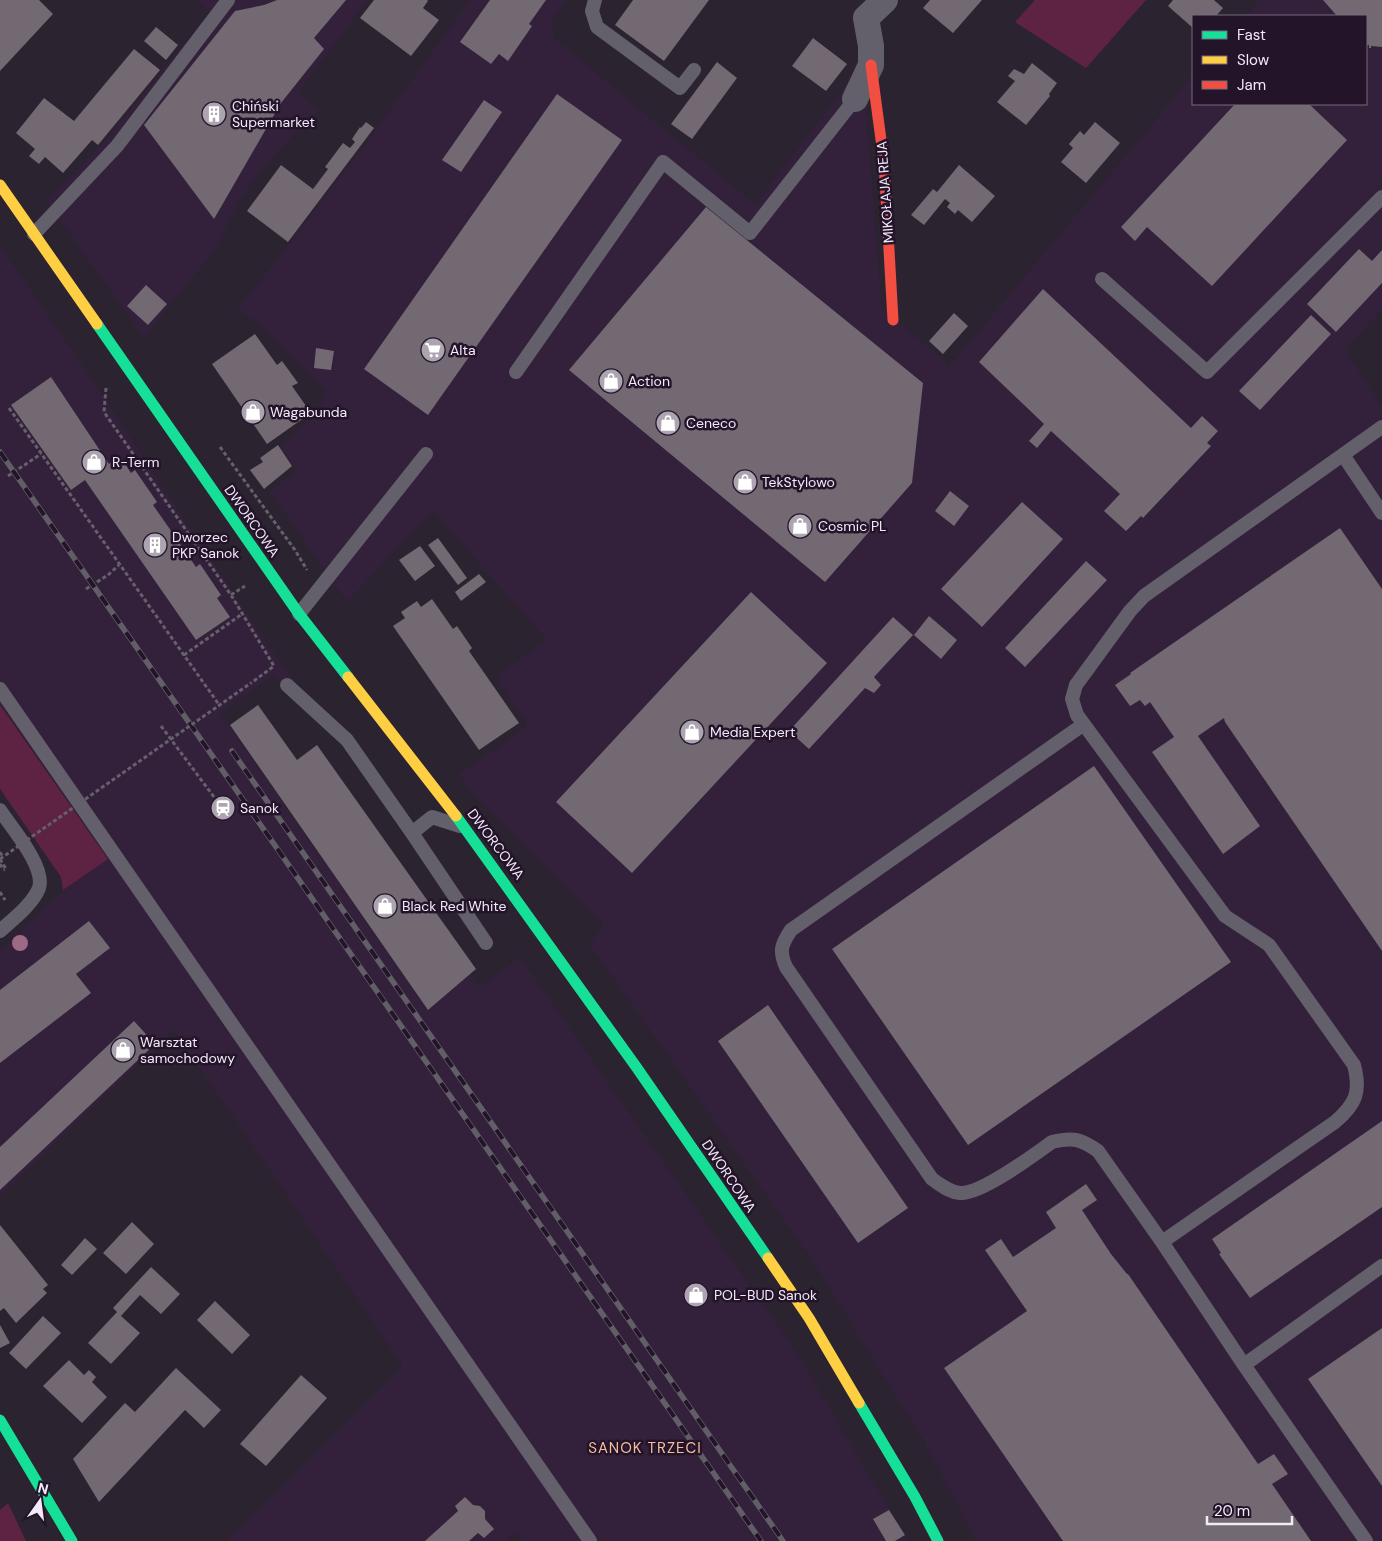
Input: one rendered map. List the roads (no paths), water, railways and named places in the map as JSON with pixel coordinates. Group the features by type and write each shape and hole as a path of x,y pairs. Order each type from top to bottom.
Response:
{"main road":[{"name":"MIKOŁAJA REJA","path":"871,65 884,162 893,320"},
{"name":"DWORCOWA","path":"0,185 299,614 465,827 637,1068 809,1318 915,1497 938,1541"},
{"path":"0,1420 72,1541"}],"street":[{"name":"MIKOŁAJA REJA","path":"855,99 871,65 872,46 866,18 885,0"}],"lane":[{"path":"34,234 116,146 228,0"},
{"path":"595,0 592,12 597,27 680,88 694,70"},
{"path":"516,372 663,162 750,233 855,99"},
{"path":"1102,279 1207,372 1382,197"},
{"path":"1162,1242 1327,1128 1349,1110 1356,1095 1357,1078 1354,1065 1269,945 1225,916 1084,724 1078,715 1072,699 1076,685 1130,611 1144,596 1382,428"},
{"path":"299,614 426,454"},
{"path":"1343,455 1382,512"},
{"path":"287,685 347,740 486,943"},
{"path":"0,689 590,1541"},
{"path":"1084,724 790,930 783,941 781,955 786,967 932,1179 945,1188 961,1193 980,1189 1052,1142 1066,1139 1083,1141 1098,1151 1366,1541"},
{"path":"0,810 37,866 39,877 39,888 25,908 0,931"},
{"path":"412,833 432,818 465,827"},
{"path":"1244,1365 1382,1266"}],"railway":[{"path":"0,452 761,1541"},
{"path":"232,751 783,1541"}],"place":[{"name":"Chiński Supermarket","path":"214,114"},
{"name":"Alta","path":"433,350"},
{"name":"Action","path":"611,381"},
{"name":"Wagabunda","path":"253,412"},
{"name":"Ceneco","path":"668,423"},
{"name":"R-Term","path":"94,462"},
{"name":"TekStylowo","path":"745,482"},
{"name":"Cosmic PL","path":"800,526"},
{"name":"Dworzec PKP Sanok","path":"155,545"},
{"name":"Media Expert","path":"692,732"},
{"name":"Sanok","path":"223,808"},
{"name":"Black Red White","path":"385,906"},
{"name":"Warsztat samochodowy","path":"123,1050"},
{"name":"POL-BUD Sanok","path":"696,1295"}],"district":[{"name":"SANOK TRZECI","path":"645,1448"}]}
